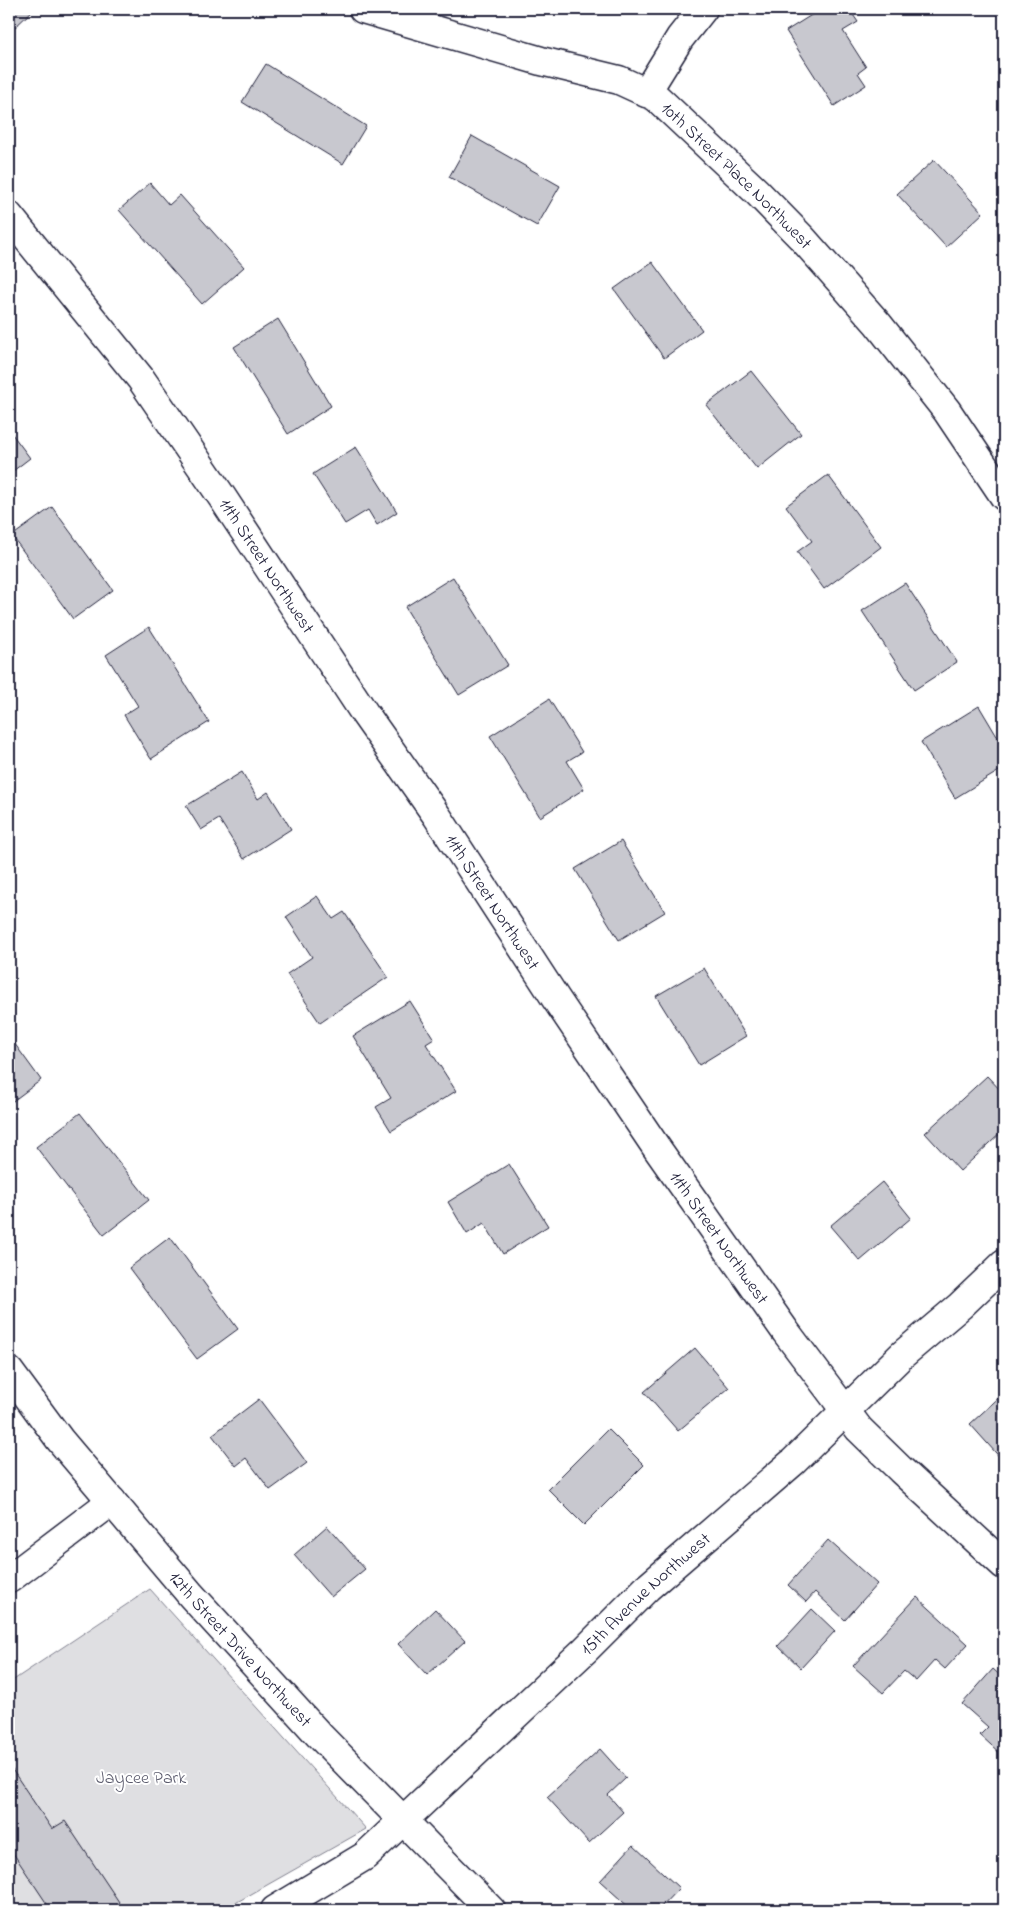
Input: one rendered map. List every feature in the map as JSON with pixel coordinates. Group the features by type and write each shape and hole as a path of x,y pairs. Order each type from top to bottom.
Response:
{"street":[{"name":"10th Street Place Northwest","path":"363,9 541,61 619,80 656,98 802,238 878,324 941,404 1004,496"},
{"path":"646,93 680,38 703,9"},
{"name":"11th Street Northwest","path":"9,216 140,379 222,497 365,714 437,816 556,1000 656,1147 786,1332 859,1429 1004,1565"},
{"name":"15th Avenue Northwest","path":"275,1910 365,1856 585,1650 647,1588 792,1462 902,1355 960,1306 1004,1264"},
{"name":"12th Street Drive Northwest","path":"9,1371 60,1440 204,1610 319,1735 491,1910"},
{"path":"9,1579 112,1501"}],"green space":[{"name":"Jaycee Park","path":"150,1589 366,1829 223,1910 9,1910 9,1683"}],"building":[{"path":"9,9 34,9 9,33"},
{"path":"821,9 849,9 858,22 843,31 866,67 858,73 866,85 834,106 786,31"},
{"path":"266,64 366,126 343,164 242,102"},
{"path":"472,136 560,186 537,226 449,177"},
{"path":"934,160 983,213 946,247 897,194"},
{"path":"150,183 169,205 180,195 244,267 202,304 119,210"},
{"path":"652,262 702,330 664,358 614,289"},
{"path":"278,319 331,406 288,434 234,347"},
{"path":"751,371 801,434 757,469 706,405"},
{"path":"9,430 30,458 9,474"},
{"path":"356,447 397,512 377,525 368,510 345,524 313,474"},
{"path":"828,475 881,547 824,589 797,552 812,541 786,506"},
{"path":"52,507 113,590 73,619 12,536"},
{"path":"453,577 508,665 459,695 405,607"},
{"path":"905,583 957,662 914,690 862,611"},
{"path":"149,627 209,722 151,759 124,715 138,706 106,655"},
{"path":"549,699 582,752 567,761 584,789 540,817 490,736"},
{"path":"979,706 1004,748 1004,768 955,798 921,742"},
{"path":"242,772 258,799 268,792 291,829 244,859 219,819 201,830 186,806"},
{"path":"621,841 665,912 619,940 575,869"},
{"path":"317,896 333,919 344,912 388,977 320,1023 287,974 312,957 286,917"},
{"path":"704,968 746,1036 699,1065 656,996"},
{"path":"410,1001 434,1039 426,1044 456,1091 391,1131 376,1107 391,1098 353,1036"},
{"path":"9,1036 41,1080 9,1104"},
{"path":"987,1076 1004,1094 1004,1130 960,1171 925,1133"},
{"path":"80,1113 149,1200 104,1235 36,1147"},
{"path":"509,1164 548,1226 503,1254 484,1223 467,1234 448,1202"},
{"path":"882,1182 911,1218 860,1261 830,1226"},
{"path":"170,1237 238,1329 197,1359 129,1268"},
{"path":"695,1348 729,1388 678,1431 644,1392"},
{"path":"1004,1393 1004,1462 970,1424"},
{"path":"259,1399 307,1463 270,1490 246,1458 236,1466 212,1435"},
{"path":"608,1429 644,1465 584,1525 548,1489"},
{"path":"327,1526 365,1569 331,1597 294,1555"},
{"path":"828,1540 877,1584 845,1620 815,1592 806,1602 788,1585"},
{"path":"917,1597 968,1644 945,1669 935,1660 916,1681 904,1671 883,1693 853,1666"},
{"path":"435,1609 465,1641 427,1675 398,1644"},
{"path":"812,1609 835,1631 801,1668 778,1646"},
{"path":"993,1669 1004,1679 1004,1752 1002,1755 980,1735 988,1727 962,1704"},
{"path":"600,1749 626,1778 608,1795 623,1812 589,1843 547,1797"},
{"path":"9,1765 52,1829 65,1821 123,1908 120,1910 51,1910 9,1847"},
{"path":"633,1845 679,1888 658,1910 632,1910 600,1881"}]}
